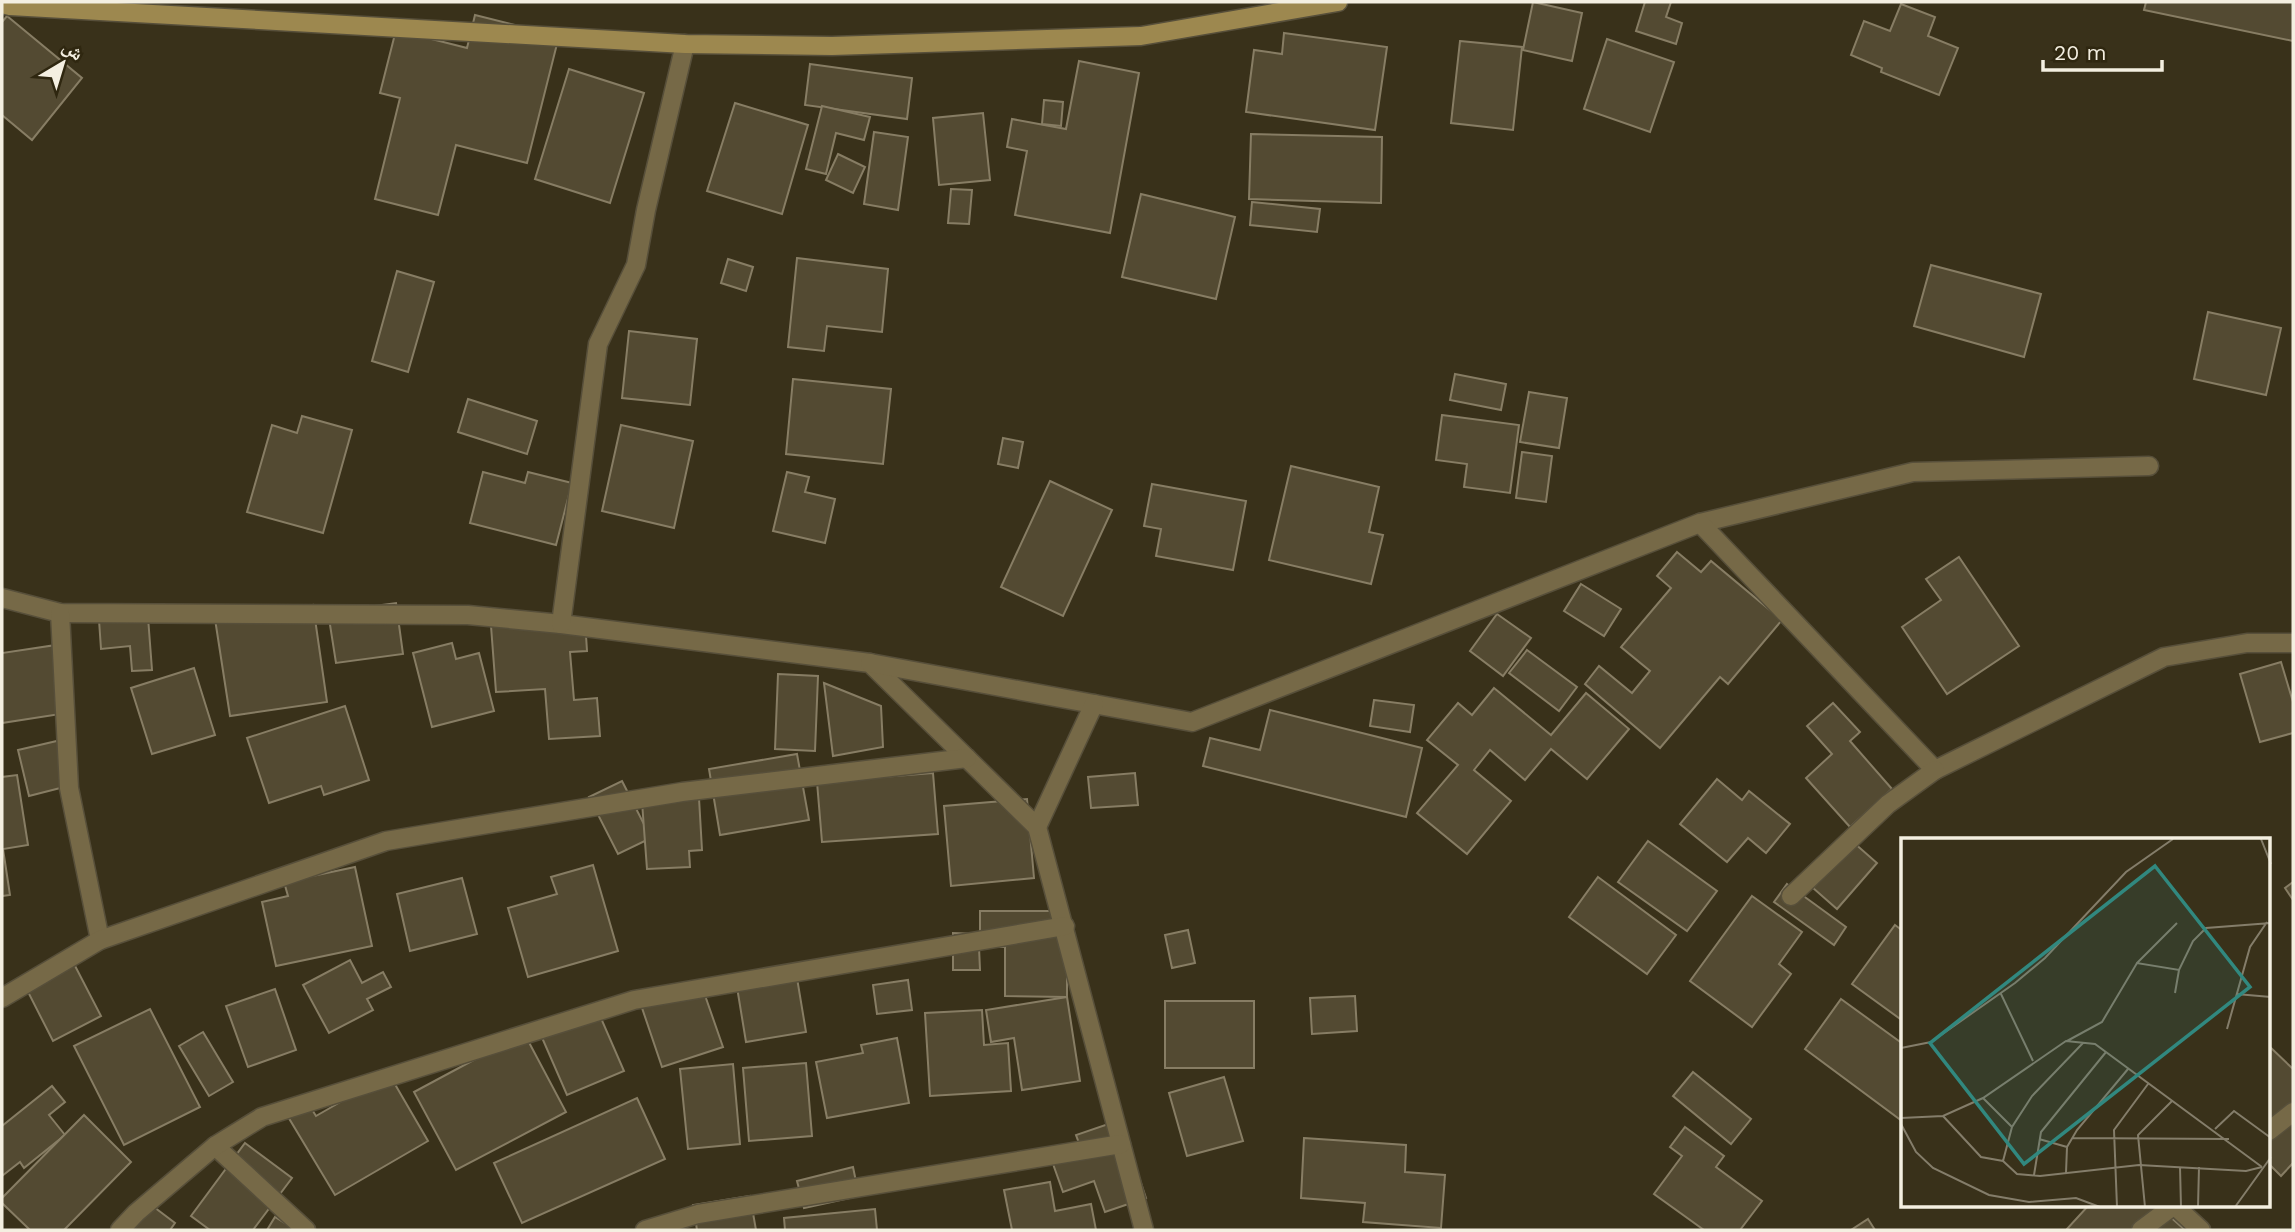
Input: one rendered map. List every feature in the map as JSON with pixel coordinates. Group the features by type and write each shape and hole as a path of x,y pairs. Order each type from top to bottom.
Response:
{"street":[{"path":"2,4 685,44 832,46 1141,36 1338,2"},
{"path":"561,624 598,344 636,265 646,210 685,44"},
{"path":"2,598 60,613 468,615 561,624 870,663 1192,722 1700,523 1913,472 2149,466"},
{"path":"1700,523 1935,770"},
{"path":"60,613 69,788 100,940"},
{"path":"1791,896 1888,804 1935,770 2164,657 2247,642 2293,643"},
{"path":"870,663 1037,827 1144,1230"},
{"path":"1037,827 1094,704"},
{"path":"2,998 100,940 386,841 682,792 967,758"},
{"path":"120,1230 136,1213 215,1146 262,1117 634,1000 1065,926"},
{"path":"2270,1130 2293,1112"},
{"path":"645,1230 698,1214 1121,1144"},
{"path":"215,1146 306,1230"},
{"path":"2141,1230 2171,1208"},
{"path":"2176,1208 2201,1230"}],"building":[{"path":"1533,2 1582,13 1572,61 1523,50"},
{"path":"1645,2 1671,2 1666,17 1682,23 1676,44 1636,31"},
{"path":"2146,2 2293,2 2293,41 2144,10"},
{"path":"1901,4 1935,17 1928,36 1958,48 1939,95 1881,72 1882,68 1851,55 1864,21 1890,31"},
{"path":"475,15 559,36 527,163 456,145 438,215 375,199 400,98 380,93 396,30 467,48"},
{"path":"7,16 82,78 32,140 2,115 2,22"},
{"path":"1284,33 1387,47 1375,130 1246,112 1254,50 1282,54"},
{"path":"1607,39 1674,62 1650,132 1584,109"},
{"path":"1460,41 1522,47 1513,130 1451,123"},
{"path":"1079,61 1139,73 1110,233 1015,215 1027,151 1007,147 1012,119 1066,129"},
{"path":"810,64 912,78 907,119 805,105"},
{"path":"569,69 644,93 610,203 535,179"},
{"path":"1044,100 1063,102 1061,126 1042,124"},
{"path":"735,103 808,125 782,214 707,191"},
{"path":"822,106 870,117 864,140 836,133 826,174 806,169"},
{"path":"983,113 990,180 939,185 933,118"},
{"path":"874,132 908,137 898,210 864,204"},
{"path":"1251,134 1382,137 1381,203 1249,199"},
{"path":"838,154 865,167 853,193 826,180"},
{"path":"951,189 972,190 969,224 948,223"},
{"path":"1141,194 1235,217 1216,299 1122,277"},
{"path":"1252,202 1320,209 1317,232 1250,225"},
{"path":"797,258 888,269 882,332 827,326 824,351 788,347"},
{"path":"728,259 753,267 746,291 721,283"},
{"path":"1931,265 2041,294 2024,357 1914,326"},
{"path":"397,271 434,282 408,372 372,361"},
{"path":"2208,312 2281,328 2266,395 2194,379"},
{"path":"629,331 697,339 690,405 622,398"},
{"path":"1455,374 1506,384 1501,410 1450,400"},
{"path":"793,379 891,389 883,464 786,454"},
{"path":"1529,392 1567,398 1559,448 1520,442"},
{"path":"468,399 537,421 527,454 458,432"},
{"path":"1442,415 1519,425 1510,493 1464,487 1467,464 1436,460"},
{"path":"302,416 352,430 323,533 247,512 272,425 297,433"},
{"path":"621,425 693,441 674,528 602,511"},
{"path":"1003,438 1023,442 1018,468 998,464"},
{"path":"1522,452 1552,456 1546,502 1516,498"},
{"path":"1291,466 1379,487 1369,532 1383,535 1371,584 1269,560"},
{"path":"483,472 525,483 528,472 572,483 556,545 470,523"},
{"path":"787,472 809,477 805,492 835,499 825,543 773,531"},
{"path":"1050,481 1112,510 1063,616 1001,587"},
{"path":"1152,484 1246,501 1233,570 1156,556 1161,529 1144,526"},
{"path":"1677,552 1701,572 1711,561 1782,620 1728,684 1720,677 1660,748 1585,684 1599,666 1632,693 1650,671 1621,647 1671,588 1657,576"},
{"path":"1959,557 2019,646 1947,694 1902,627 1941,600 1926,579"},
{"path":"1581,584 1621,609 1604,636 1564,611"},
{"path":"396,603 403,654 336,663 328,612"},
{"path":"313,605 327,702 230,716 215,619"},
{"path":"1497,614 1531,638 1503,676 1470,651"},
{"path":"148,617 152,670 132,671 130,646 101,649 99,620"},
{"path":"585,620 587,651 570,652 574,700 597,698 600,736 549,739 545,689 496,692 491,626"},
{"path":"452,643 456,659 479,653 494,711 432,727 413,653"},
{"path":"56,645 67,713 2,723 2,653"},
{"path":"1527,650 1577,687 1559,711 1509,673"},
{"path":"2281,662 2293,702 2293,733 2260,742 2240,674"},
{"path":"194,668 215,735 152,754 131,688"},
{"path":"778,674 818,676 815,751 775,749"},
{"path":"824,683 881,706 883,747 833,756"},
{"path":"1494,688 1551,735 1586,693 1629,729 1587,779 1551,749 1525,780 1490,750 1474,770 1511,801 1467,854 1417,813 1458,765 1427,740 1458,703 1472,715"},
{"path":"1374,700 1414,705 1410,732 1370,726"},
{"path":"1833,703 1860,732 1850,741 1892,789 1850,827 1806,778 1832,754 1807,726"},
{"path":"345,706 369,780 324,795 321,786 269,803 247,738"},
{"path":"1270,710 1422,748 1406,817 1203,766 1210,738 1260,750"},
{"path":"61,740 72,785 29,796 18,750"},
{"path":"797,754 809,820 720,835 709,769"},
{"path":"933,773 938,834 822,842 817,782"},
{"path":"1135,773 1138,805 1091,808 1088,777"},
{"path":"17,775 28,845 3,849 10,895 2,896 2,777"},
{"path":"1717,779 1742,800 1749,791 1790,824 1766,853 1748,838 1727,862 1680,824"},
{"path":"622,781 651,838 618,854 589,797"},
{"path":"699,798 702,850 689,851 690,867 647,869 642,802"},
{"path":"1027,799 1034,878 951,886 944,806"},
{"path":"1648,841 1717,891 1687,931 1618,882"},
{"path":"1853,842 1877,863 1837,909 1813,888"},
{"path":"593,865 618,951 528,977 508,908 557,894 551,877"},
{"path":"355,867 372,946 276,966 262,902 288,896 284,882"},
{"path":"1598,877 1676,935 1647,974 1569,917"},
{"path":"462,878 477,934 410,951 397,894"},
{"path":"2293,882 2293,900 2285,888"},
{"path":"1787,884 1846,927 1834,945 1774,902"},
{"path":"1752,896 1802,932 1779,964 1791,974 1752,1027 1690,981"},
{"path":"980,911 1067,911 1067,997 1005,996 1005,947 979,947 980,970 953,970 953,933 980,934"},
{"path":"1895,925 1901,930 1901,1020 1852,984"},
{"path":"1188,930 1195,963 1172,968 1165,935"},
{"path":"72,960 101,1016 53,1041 24,984"},
{"path":"350,960 362,983 383,972 391,987 367,999 373,1010 329,1033 303,985"},
{"path":"795,966 806,1032 746,1042 735,975"},
{"path":"908,980 912,1010 877,1014 873,985"},
{"path":"700,981 723,1047 662,1067 640,1002"},
{"path":"275,989 296,1050 248,1067 226,1006"},
{"path":"1355,996 1357,1031 1312,1034 1310,998"},
{"path":"1067,997 1080,1081 1022,1090 1014,1038 991,1042 986,1010"},
{"path":"1841,999 1901,1043 1901,1120 1805,1049"},
{"path":"1165,1001 1254,1001 1254,1068 1165,1068"},
{"path":"150,1009 200,1107 124,1145 74,1046"},
{"path":"597,1009 624,1071 567,1095 540,1033"},
{"path":"982,1010 984,1045 1008,1043 1011,1091 930,1096 925,1013"},
{"path":"203,1032 233,1082 209,1096 179,1046"},
{"path":"524,1033 566,1112 456,1170 414,1092"},
{"path":"897,1038 909,1103 827,1118 816,1062 863,1053 861,1045"},
{"path":"2270,1047 2293,1069 2293,1163 2281,1176 2270,1165"},
{"path":"806,1063 812,1136 749,1141 743,1068"},
{"path":"733,1064 740,1144 688,1149 680,1069"},
{"path":"1693,1072 1751,1119 1731,1144 1673,1096"},
{"path":"389,1074 428,1141 335,1195 287,1115 308,1103 316,1116"},
{"path":"1224,1077 1243,1141 1187,1156 1169,1093"},
{"path":"52,1086 65,1102 49,1115 65,1135 24,1168 20,1162 2,1176 2,1126"},
{"path":"637,1098 665,1159 522,1223 494,1163"},
{"path":"84,1115 131,1162 64,1230 30,1230 2,1203 2,1198"},
{"path":"1120,1120 1146,1198 1105,1212 1094,1181 1063,1192 1053,1164 1083,1154 1076,1135"},
{"path":"1685,1127 1724,1156 1716,1167 1762,1201 1740,1230 1704,1230 1654,1194 1682,1156 1670,1147"},
{"path":"1304,1138 1406,1145 1405,1172 1445,1175 1441,1228 1363,1222 1365,1203 1301,1198"},
{"path":"245,1143 292,1178 253,1230 210,1230 191,1216"},
{"path":"853,1167 859,1196 804,1208 797,1181"},
{"path":"1050,1182 1055,1211 1091,1204 1096,1230 1012,1230 1004,1190"},
{"path":"750,1196 756,1230 697,1230 693,1205"},
{"path":"146,1201 175,1223 170,1230 124,1230"},
{"path":"2086,1208 2160,1208 2185,1230 2066,1230"},
{"path":"875,1209 877,1230 785,1230 784,1218"},
{"path":"275,1217 296,1230 267,1230"},
{"path":"1868,1219 1875,1230 1851,1230"}]}
